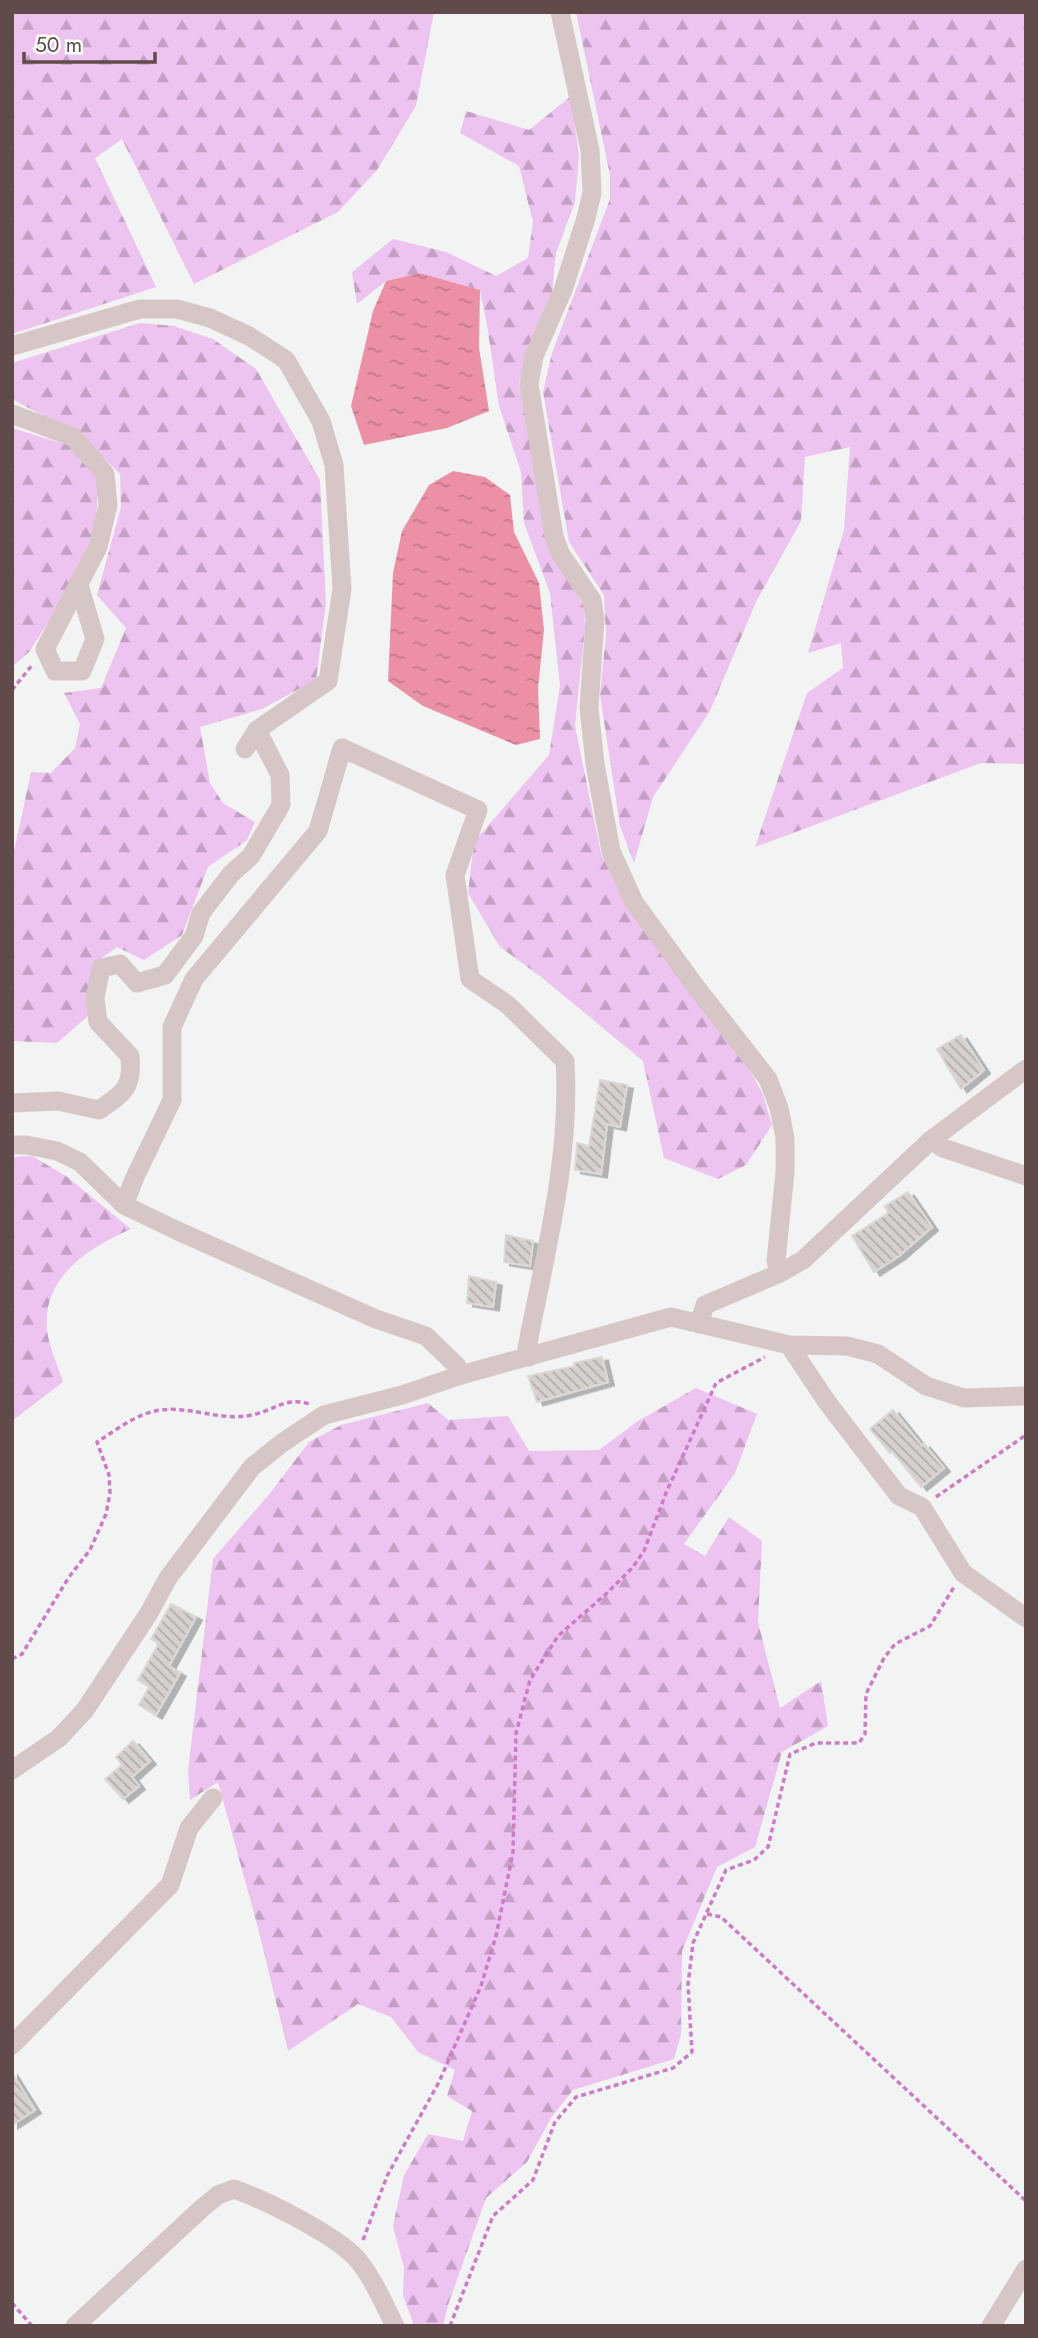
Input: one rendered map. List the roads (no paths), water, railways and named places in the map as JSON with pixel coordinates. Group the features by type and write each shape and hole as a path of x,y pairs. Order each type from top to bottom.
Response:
{"street":[{"path":"559,12 590,150 592,193 563,290 534,356 529,384 554,536 560,553 592,600 595,619 589,708 595,764 611,851 634,902 696,988 768,1079 779,1108 785,1138 786,1172 776,1261 780,1273"},
{"path":"12,345 140,309 177,309 210,318 249,336 286,360 321,421 334,465 342,589 328,681 257,730 245,749"},
{"path":"12,414 73,437 104,474 108,505 99,547 79,584 45,649 55,671 82,671 95,639 79,584"},
{"path":"12,1103 58,1101 99,1110 125,1092 132,1072 131,1056 98,1022 95,998 101,968 120,964 137,983 165,975 194,936 201,913 231,874 251,856 281,805 279,775 257,730"},
{"path":"124,1205 172,1100 172,1027 194,979 318,831 342,748 478,810 455,875 470,979 508,1004 565,1061 568,1098 559,1182 527,1348 530,1357"},
{"path":"699,1324 705,1305 780,1273 803,1260 931,1140 1026,1069"},
{"path":"931,1140 943,1148 1026,1177"},
{"path":"12,1145 26,1145 57,1152 80,1162 124,1205 180,1233 376,1320 426,1336 457,1366 461,1376"},
{"path":"12,1770 59,1738 85,1710 149,1613 168,1578 253,1467 282,1443 324,1415 671,1317 789,1345 847,1346 878,1354 926,1386 964,1398 1026,1396"},
{"path":"789,1345 827,1402 899,1496 922,1507 963,1573 1026,1618"},
{"path":"12,2045 170,1885 189,1828 213,1798"},
{"path":"75,2326 201,2209 218,2195 233,2189 255,2197 321,2232 356,2258 395,2326"},
{"path":"990,2326 1026,2269"}],"water":[{"path":"420,273 480,290 479,348 489,411 447,428 364,445 351,406 373,311 386,281"},
{"path":"453,471 485,477 510,495 514,532 539,583 544,630 538,688 540,739 516,745 423,706 388,681 393,573 402,531 429,485"}]}
